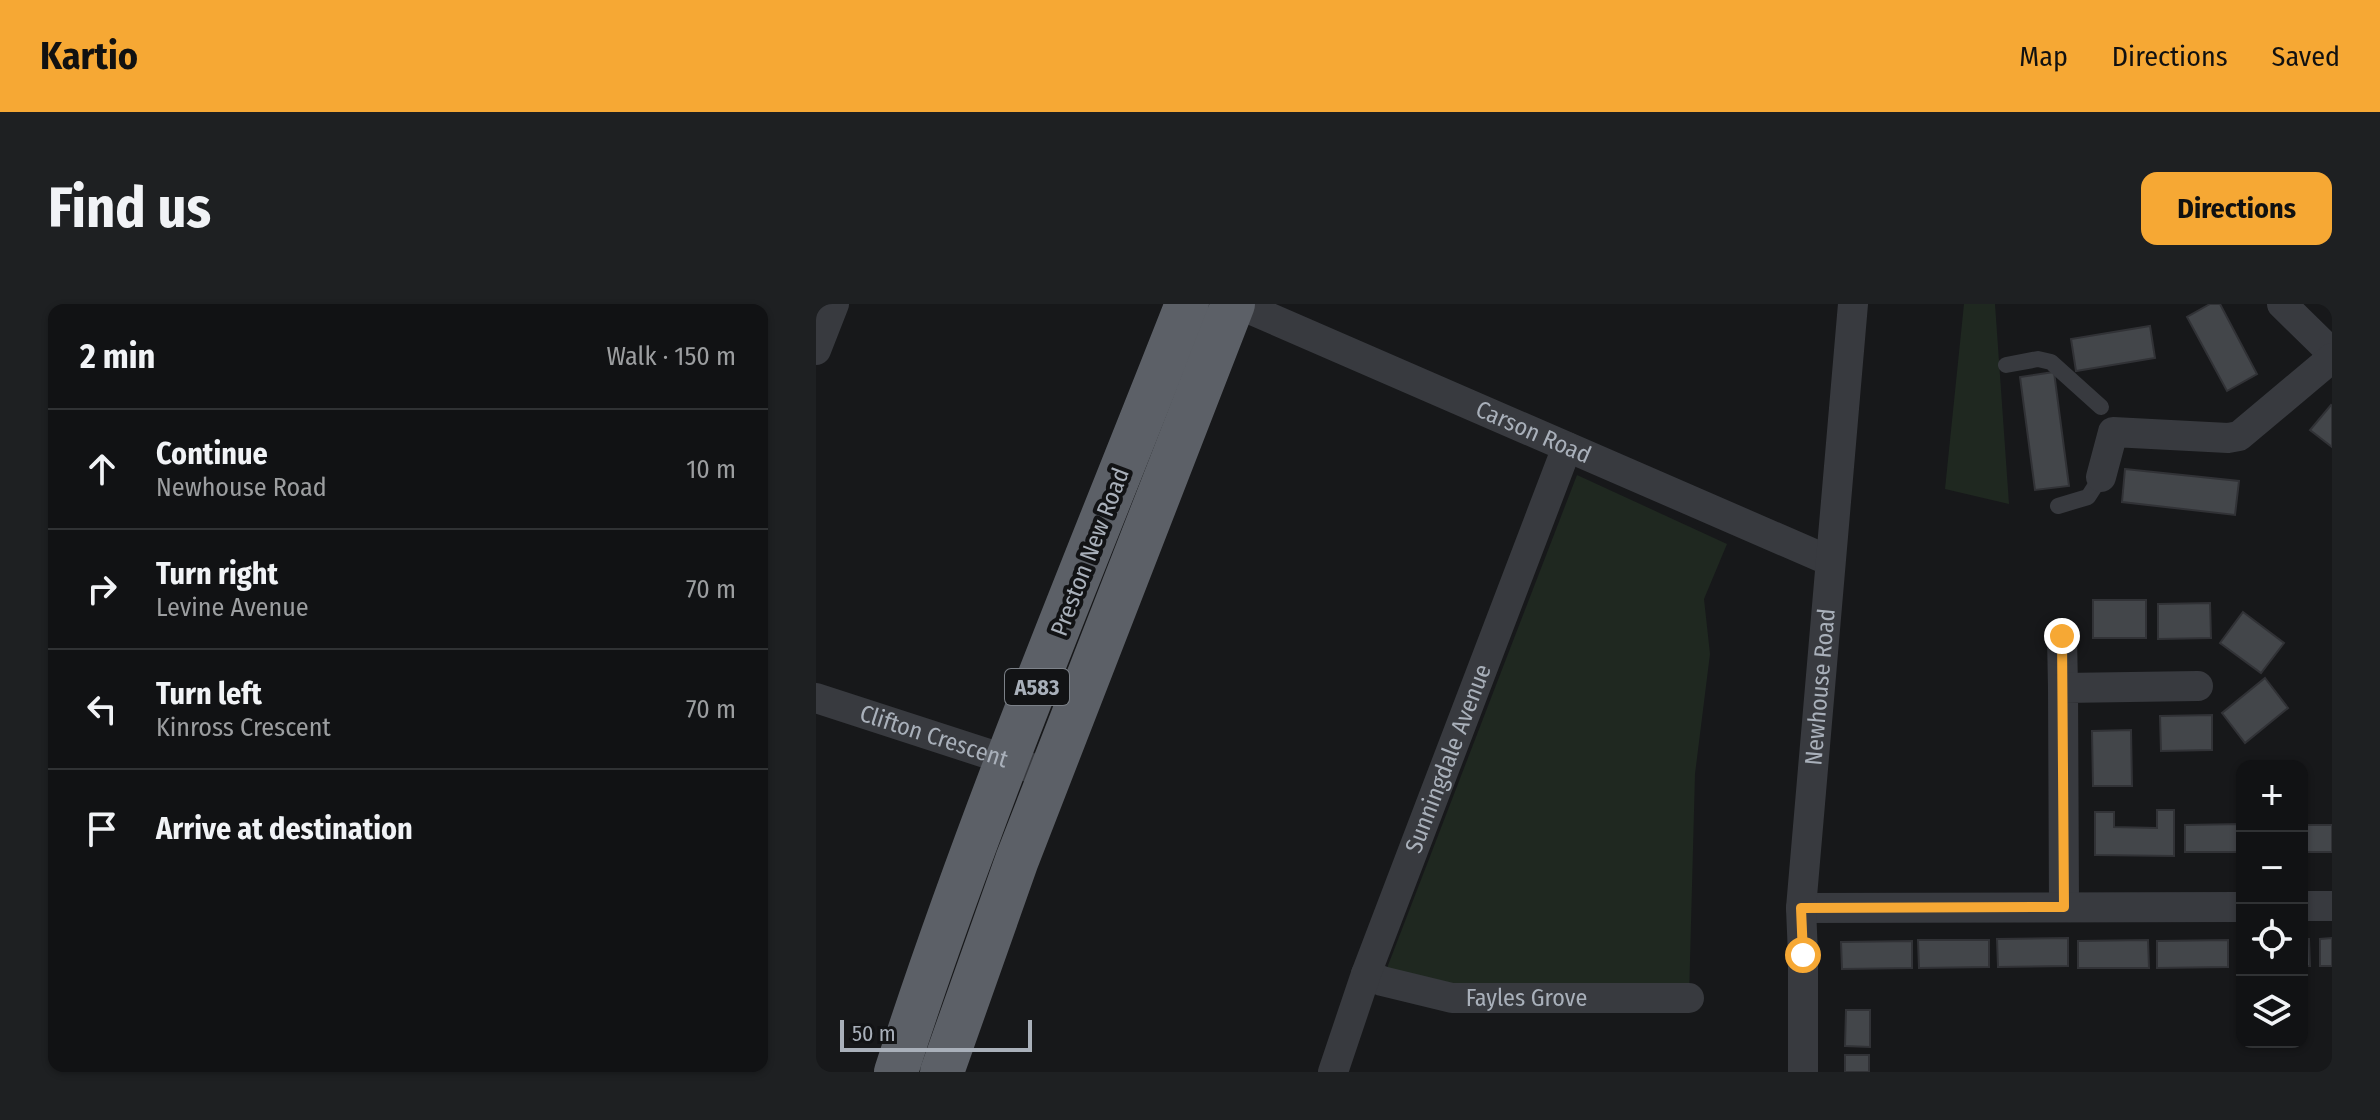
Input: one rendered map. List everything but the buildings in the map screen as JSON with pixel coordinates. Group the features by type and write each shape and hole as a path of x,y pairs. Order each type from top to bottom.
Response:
{"highway":[{"name":"Preston New Road","path":"896,1072 923,987 1009,760 1187,304"},
{"name":"Preston New Road","path":"942,1072 1017,860 1236,304"}],"street":[{"path":"816,350 834,304"},
{"name":"Carson Road","path":"1236,304 1830,561"},
{"name":"Newhouse Road","path":"1803,1072 1801,908 1853,304"},
{"path":"2101,477 2107,419 2228,438 2239,436 2332,355 2282,304"},
{"name":"Sunningdale Avenue","path":"1333,1072 1366,974 1567,447"},
{"path":"2062,636 2064,907"},
{"path":"2063,688 2198,686"},
{"name":"Clifton Crescent","path":"816,698 1050,774"},
{"path":"2308,906 2332,906"},
{"path":"1801,908 2236,907"},
{"name":"Fayles Grove","path":"1366,974 1382,981 1452,998 1689,998"}],"lane":[{"path":"2006,365 2038,359 2051,362 2107,419"},
{"path":"2058,506 2088,497 2101,477"}],"shaded area":[{"path":"1964,304 1995,304 2009,504 1945,489"},
{"path":"1577,475 1727,544 1704,599 1710,654 1695,774 1689,998 1382,981"}],"route":[{"path":"1803,955 1801,908 2064,907 2062,636"}]}
